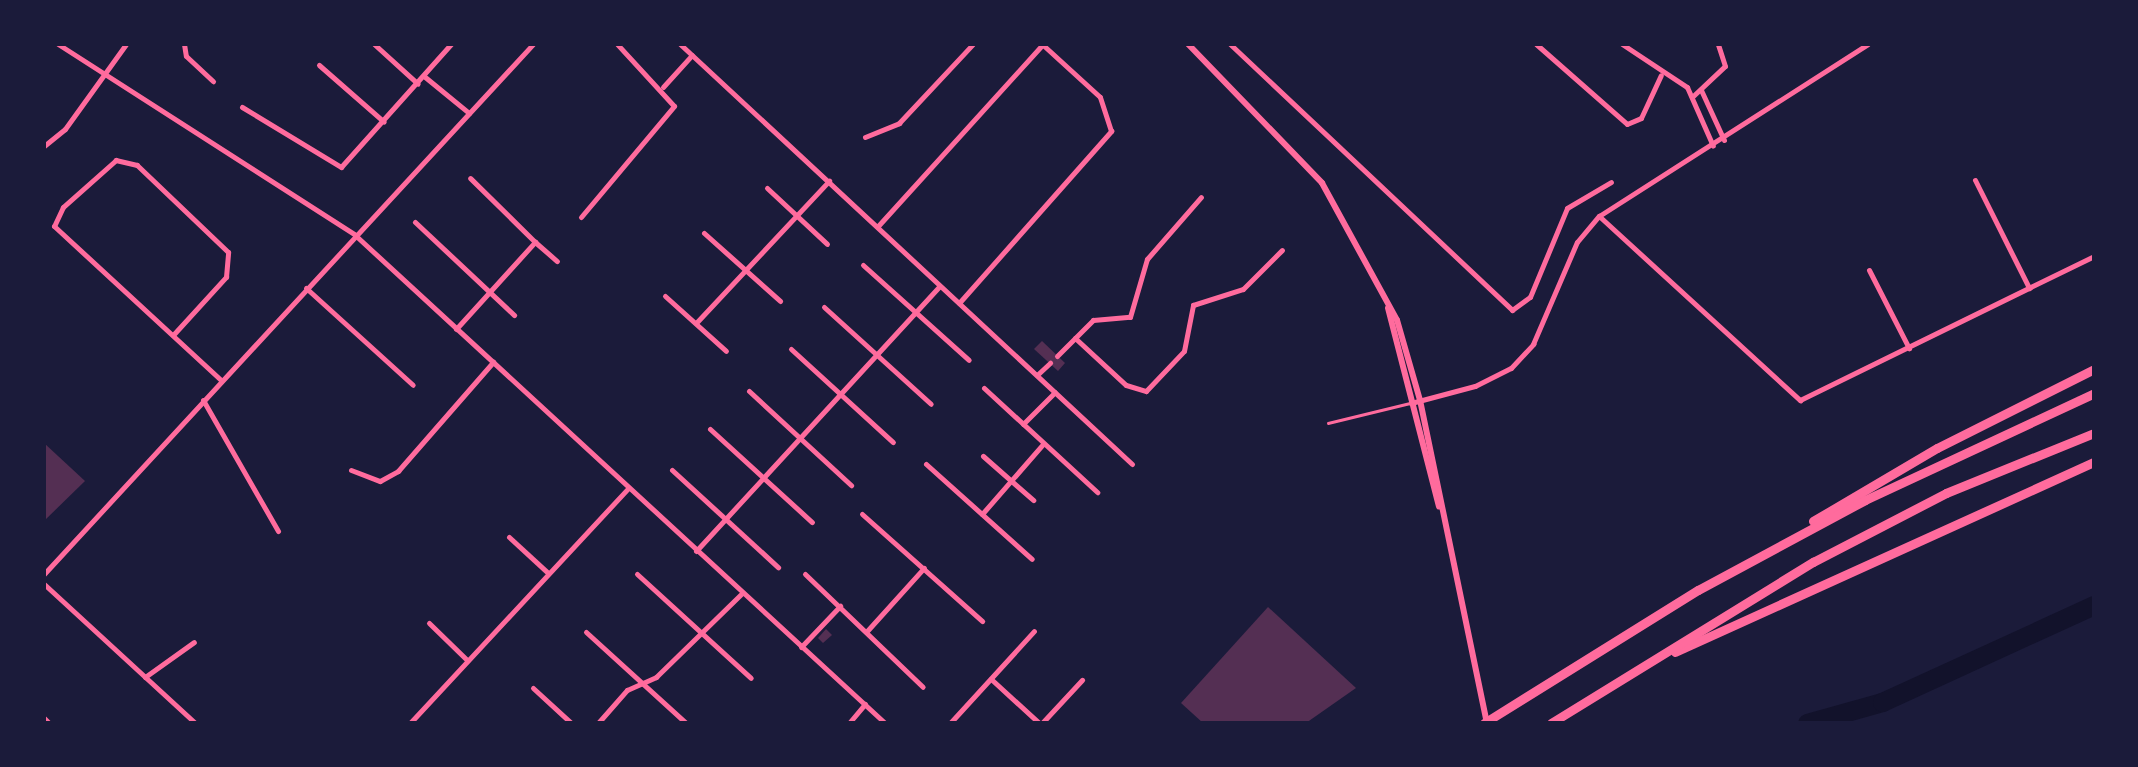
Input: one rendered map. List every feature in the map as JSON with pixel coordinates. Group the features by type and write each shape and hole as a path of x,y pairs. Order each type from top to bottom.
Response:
{"highway":[{"path":"1485,723 1698,590 1937,448 2094,369"},
{"path":"1698,590 1951,456 2094,393"},
{"path":"1551,723 1813,562 1946,494 2094,433"},
{"path":"1640,667 2094,462"}],"street":[{"path":"58,44 355,235 885,723"},
{"path":"44,146 65,129 101,71 126,44"},
{"path":"184,44 186,56 213,81"},
{"path":"374,44 418,84"},
{"path":"242,107 336,166 347,163 425,77 451,44"},
{"path":"44,574 220,379 533,44"},
{"path":"582,217 669,118 673,99 617,44"},
{"path":"680,44 1132,464"},
{"path":"865,137 899,123 973,44"},
{"path":"877,226 1043,44 1100,97 1111,131 958,303"},
{"path":"1188,44 1322,183 1386,300 1420,400 1485,723"},
{"path":"1230,44 1513,310 1530,297 1567,208 1611,182"},
{"path":"1536,44 1627,124 1641,118 1661,75"},
{"path":"1622,44 1661,75 1683,83 1692,97 1713,146"},
{"path":"1692,97 1726,65 1718,44"},
{"path":"1411,402 1496,378 1526,353 1577,242 1599,216 1724,140 1864,45"},
{"path":"663,87 692,55"},
{"path":"319,65 384,122"},
{"path":"425,77 468,113"},
{"path":"1701,90 1724,140"},
{"path":"173,335 226,277 228,253 136,165 116,160 63,207 54,226 220,379"},
{"path":"470,178 557,261"},
{"path":"1975,180 2029,288"},
{"path":"696,323 828,181"},
{"path":"767,188 827,244"},
{"path":"1057,356 1093,320 1130,317 1147,259 1201,197"},
{"path":"1599,216 1800,400 2094,256"},
{"path":"415,222 514,315"},
{"path":"704,233 780,301"},
{"path":"456,329 535,242"},
{"path":"1075,338 1126,384 1146,391 1184,351 1193,305 1237,292 1282,250"},
{"path":"863,265 969,360"},
{"path":"1869,270 1909,348"},
{"path":"696,551 838,393 940,286"},
{"path":"306,288 413,386"},
{"path":"665,296 726,351"},
{"path":"1386,300 1440,508"},
{"path":"824,307 931,404"},
{"path":"791,349 894,442"},
{"path":"351,471 380,481 398,471 493,362"},
{"path":"1037,375 1050,363"},
{"path":"984,388 1097,492"},
{"path":"749,391 851,485"},
{"path":"1023,424 1055,391"},
{"path":"203,400 278,531"},
{"path":"710,429 812,523"},
{"path":"982,514 1043,444"},
{"path":"983,456 1033,500"},
{"path":"926,464 1032,559"},
{"path":"672,470 778,567"},
{"path":"410,723 628,488"},
{"path":"862,514 982,621"},
{"path":"509,537 548,573"},
{"path":"867,631 924,568"},
{"path":"637,574 751,678"},
{"path":"805,574 923,687"},
{"path":"44,584 195,723"},
{"path":"598,723 627,690 644,685 742,593"},
{"path":"802,647 840,606"},
{"path":"429,623 467,660"},
{"path":"951,722 1034,631"},
{"path":"586,632 686,723"},
{"path":"145,677 194,642"},
{"path":"991,679 1040,723 1082,680"},
{"path":"533,688 571,723"},
{"path":"849,723 865,704"},
{"path":"44,718 49,723"},
{"path":"783,723 795,723"}],"lane":[{"path":"1328,423 1411,402"}],"building":[{"path":"1042,341 1065,363 1058,371 1034,349"},
{"path":"44,443 85,481 44,521"},
{"path":"1268,607 1356,688 1306,723 1203,723 1181,703"},
{"path":"826,629 832,635 823,643 818,638"}],"waterway":[{"path":"1807,723 1882,702 2094,605"}]}
